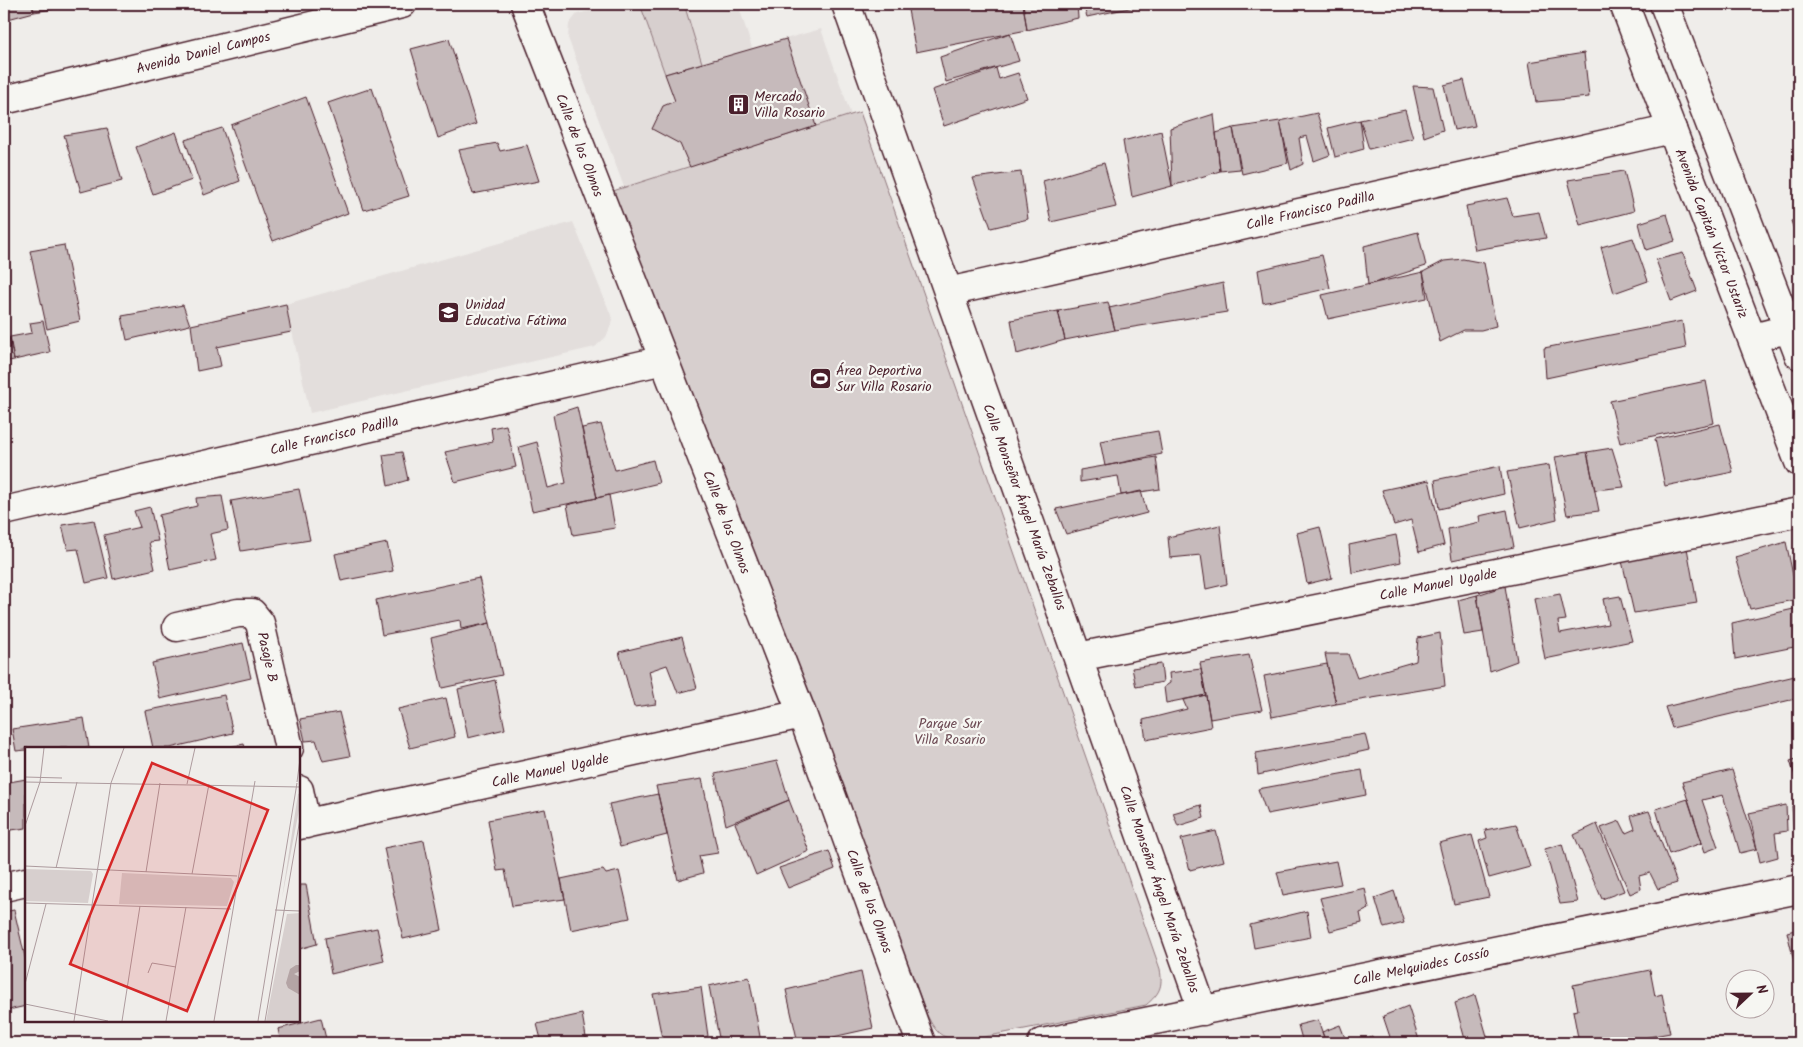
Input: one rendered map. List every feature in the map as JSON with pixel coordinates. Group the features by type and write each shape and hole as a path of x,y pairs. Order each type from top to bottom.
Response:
{"street":[{"name":"Avenida Daniel Campos","path":"4,100 402,4"},
{"name":"Calle de los Olmos","path":"525,4 802,714 921,1043"},
{"name":"Calle Monseñor Ángel María Zeballos","path":"846,4 1203,1011"},
{"name":"Avenida Capitán Víctor Ustariz","path":"1624,4 1799,462"},
{"path":"1664,4 1794,327 1799,355"},
{"name":"Calle Francisco Padilla","path":"948,292 1672,129"},
{"path":"1753,338 1794,327"},
{"name":"Calle Francisco Padilla","path":"4,511 664,360"},
{"name":"Calle Manuel Ugalde","path":"1078,657 1799,512"},
{"name":"Pasaje B","path":"177,627 238,612 252,613 260,623 289,747"},
{"name":"Calle Manuel Ugalde","path":"303,824 802,714"},
{"path":"300,798 303,824"},
{"path":"4,887 25,882"},
{"name":"Calle Melquiades Cossío","path":"1042,1043 1799,888"}],"shaded area":[{"name":"Mercado Villa Rosario","path":"619,4 738,4 752,48 821,29 851,115 624,187 568,38 569,24 577,14"},
{"name":"Unidad Educativa Fátima","path":"573,222 613,320 606,337 595,347 310,413 286,304"}],"green space":[{"path":"640,4 684,4 702,63 665,74"},
{"name":"Parque Sur Villa Rosario","path":"860,112 1160,969 1161,985 1155,997 1146,1005 964,1041 945,1037 934,1027 927,1015 793,654 613,191"}],"building":[{"path":"5,4 32,4 34,12 8,19"},
{"path":"32,4 52,4 53,9 34,12"},
{"path":"945,4 1023,4 1027,30 916,52 908,10"},
{"path":"1023,4 1077,4 1078,18 1027,30"},
{"path":"1083,4 1148,4 1087,17"},
{"path":"1010,33 1019,61 946,82 940,57"},
{"path":"449,39 476,124 438,138 411,49"},
{"name":"Mercado Villa Rosario","path":"786,39 816,126 690,167 680,144 652,129 663,106 675,101 665,74"},
{"path":"1584,53 1589,97 1536,102 1529,62"},
{"path":"996,68 999,79 1018,73 1027,98 944,126 932,90"},
{"path":"1464,80 1475,126 1454,130 1444,85"},
{"path":"1413,86 1433,87 1443,130 1424,137"},
{"path":"372,88 409,196 364,210 328,103"},
{"path":"306,97 348,213 273,241 231,125"},
{"path":"1405,110 1413,138 1369,149 1360,120"},
{"path":"1317,113 1330,155 1314,161 1307,136 1299,138 1303,164 1291,170 1280,121"},
{"path":"1214,114 1220,171 1172,186 1170,128"},
{"path":"1360,120 1364,149 1335,157 1328,128"},
{"path":"1280,121 1288,163 1242,174 1233,128"},
{"path":"107,128 122,181 81,192 64,135"},
{"path":"222,128 240,181 204,195 185,140"},
{"path":"1233,128 1240,169 1220,171 1216,133"},
{"path":"1161,131 1172,186 1132,197 1123,141"},
{"path":"176,132 192,180 153,194 136,147"},
{"path":"497,143 500,151 527,145 539,181 473,194 459,150"},
{"path":"1104,163 1116,207 1051,222 1043,181"},
{"path":"1624,171 1634,211 1580,225 1568,180"},
{"path":"1021,172 1028,219 991,228 973,178"},
{"path":"1507,198 1513,216 1539,212 1546,238 1475,250 1466,206"},
{"path":"1667,214 1675,241 1646,250 1639,223"},
{"path":"1799,219 1799,241 1798,241 1791,221"},
{"path":"1418,232 1426,266 1368,285 1364,246"},
{"path":"1633,238 1648,281 1614,293 1601,247"},
{"path":"64,245 80,321 47,329 30,251"},
{"path":"1683,253 1697,291 1671,301 1656,260"},
{"path":"1322,255 1330,288 1263,303 1258,270"},
{"path":"1463,259 1484,263 1496,326 1481,330 1464,330 1440,342 1423,272 1444,261"},
{"path":"1423,272 1427,298 1328,319 1322,295"},
{"path":"1223,283 1227,312 1115,330 1109,308"},
{"path":"1108,302 1115,330 1065,340 1058,311"},
{"path":"286,304 291,332 217,347 221,366 197,371 191,325"},
{"path":"183,305 190,325 127,340 122,316"},
{"path":"1058,311 1065,340 1017,354 1011,320"},
{"path":"43,321 50,352 14,360 10,337 32,333 30,323"},
{"path":"1682,321 1686,348 1546,378 1544,348"},
{"path":"9,337 14,360 4,362 4,339"},
{"path":"1706,381 1714,423 1620,443 1610,401"},
{"path":"577,407 597,498 532,511 519,447 537,442 548,488 566,483 553,415"},
{"path":"601,424 615,470 653,460 659,483 597,498 582,428"},
{"path":"1720,424 1733,472 1665,486 1655,439"},
{"path":"506,425 516,467 455,482 445,452 493,442 491,428"},
{"path":"1158,431 1162,454 1105,466 1100,441"},
{"path":"1612,448 1624,487 1595,490 1587,452"},
{"path":"402,452 408,480 388,486 383,455"},
{"path":"1587,452 1599,511 1567,515 1555,457"},
{"path":"1156,457 1160,489 1121,495 1118,476 1080,482 1080,470"},
{"path":"1549,465 1557,519 1520,528 1507,472"},
{"path":"1500,466 1504,494 1439,509 1435,480"},
{"path":"1429,480 1444,545 1419,552 1411,520 1394,525 1382,490"},
{"path":"299,489 310,540 241,551 231,501"},
{"path":"1141,491 1147,513 1066,534 1056,509"},
{"path":"609,495 615,528 573,535 567,505"},
{"path":"222,496 228,530 210,534 216,560 170,570 159,515 197,506 196,498"},
{"path":"150,507 158,541 149,542 155,569 113,579 104,535 140,527 134,511"},
{"path":"1507,510 1514,547 1452,560 1448,529 1480,522 1479,516"},
{"path":"94,520 108,578 86,583 78,549 68,550 62,525"},
{"path":"1220,525 1227,584 1206,589 1201,555 1170,558 1168,537"},
{"path":"1320,527 1332,578 1307,584 1297,533"},
{"path":"1396,535 1401,562 1352,573 1349,545"},
{"path":"1786,542 1798,599 1750,609 1735,557"},
{"path":"387,543 393,571 341,581 335,554"},
{"path":"1687,548 1697,603 1634,613 1622,561"},
{"path":"479,578 490,623 461,629 460,620 382,635 376,600"},
{"path":"4,583 9,609 4,611"},
{"path":"1505,586 1517,661 1490,671 1477,595"},
{"path":"1560,594 1566,620 1558,621 1560,633 1608,624 1603,599 1620,596 1632,641 1545,659 1534,599"},
{"path":"1477,595 1483,632 1464,635 1458,600"},
{"path":"1798,608 1799,646 1735,659 1732,623"},
{"path":"490,623 502,675 442,688 431,638"},
{"path":"1440,633 1445,686 1336,704 1325,654 1348,654 1357,678 1416,661 1418,638"},
{"path":"682,637 697,688 678,693 667,665 649,671 656,704 634,707 619,652"},
{"path":"243,643 251,678 160,699 152,663"},
{"path":"1249,655 1262,710 1210,719 1200,663"},
{"path":"1161,664 1163,682 1136,687 1132,668"},
{"path":"1327,664 1336,704 1272,717 1264,676"},
{"path":"1201,669 1206,695 1166,703 1164,687 1170,683 1169,673"},
{"path":"1799,675 1799,698 1672,728 1665,707"},
{"path":"495,680 505,729 468,738 458,689"},
{"path":"224,695 233,733 174,747 153,747 145,711"},
{"path":"1206,695 1211,727 1146,740 1143,720 1187,709 1183,700"},
{"path":"446,698 455,737 410,748 398,709"},
{"path":"339,712 350,756 323,761 316,740 305,741 300,719"},
{"path":"84,718 89,747 25,747 25,750 16,751 12,729"},
{"path":"1365,734 1369,750 1258,775 1256,753"},
{"path":"244,744 245,747 230,747"},
{"path":"1799,758 1799,778 1796,779 1790,761"},
{"path":"777,761 789,800 726,825 715,774"},
{"path":"1362,770 1366,795 1267,814 1258,789"},
{"path":"1732,770 1757,849 1740,853 1723,795 1702,800 1718,847 1705,852 1682,782"},
{"path":"25,779 25,828 4,831 4,783"},
{"path":"702,779 718,853 699,856 703,873 678,880 656,786"},
{"path":"658,794 667,835 620,847 609,804"},
{"path":"1688,799 1702,843 1669,854 1656,809"},
{"path":"789,800 809,851 756,875 735,823"},
{"path":"1201,805 1204,818 1178,826 1173,813"},
{"path":"1786,805 1787,831 1775,833 1778,857 1760,862 1749,813"},
{"path":"1799,805 1799,844 1795,845 1792,806"},
{"path":"545,809 565,899 512,906 505,870 497,871 488,820"},
{"path":"1649,811 1677,883 1658,889 1650,873 1639,876 1641,889 1630,894 1601,828 1620,821 1626,833 1635,829 1631,816"},
{"path":"1516,824 1530,867 1489,878 1479,841 1487,838 1485,830"},
{"path":"1597,824 1624,891 1602,899 1574,835"},
{"path":"1216,831 1224,861 1190,870 1181,839"},
{"path":"1472,835 1489,897 1454,904 1439,843"},
{"path":"424,840 442,930 403,939 384,848"},
{"path":"1562,844 1578,902 1560,904 1545,849"},
{"path":"829,851 835,869 788,888 779,868"},
{"path":"1336,861 1341,884 1283,895 1277,872"},
{"path":"603,870 606,874 619,871 630,918 571,930 561,879"},
{"path":"300,885 306,885 317,944 300,949"},
{"path":"1365,888 1369,909 1360,913 1362,923 1330,931 1320,898"},
{"path":"1394,891 1404,923 1384,928 1375,898"},
{"path":"14,910 25,957 25,1006 4,1011 4,912"},
{"path":"1307,911 1311,937 1254,948 1250,925"},
{"path":"377,928 384,961 331,974 325,938"},
{"path":"1799,929 1799,977 1798,978 1787,932"},
{"path":"1650,970 1655,996 1662,994 1670,1033 1616,1043 1579,1043 1573,1011 1578,1010 1573,985"},
{"path":"861,972 873,1028 806,1043 798,1043 786,990"},
{"path":"749,977 761,1042 720,1043 709,986"},
{"path":"701,987 708,1036 691,1043 663,1043 653,994"},
{"path":"1475,995 1489,1043 1466,1043 1455,1003"},
{"path":"1408,1006 1420,1043 1392,1043 1383,1016"},
{"path":"582,1014 587,1043 542,1043 537,1024"},
{"path":"321,1018 327,1043 281,1043 278,1029"},
{"path":"1318,1020 1326,1043 1303,1043 1298,1025"},
{"path":"1340,1025 1347,1043 1326,1043 1322,1032"},
{"path":"1372,1036 1375,1043 1354,1043"},
{"path":"1183,1039 1185,1043 1164,1043"},
{"path":"217,1040 218,1043 203,1043"}],"place":[{"name":"Mercado Villa Rosario","path":"738,104"},
{"name":"Unidad Educativa Fátima","path":"449,312"},
{"name":"Área Deportiva Sur Villa Rosario","path":"820,378"}]}
